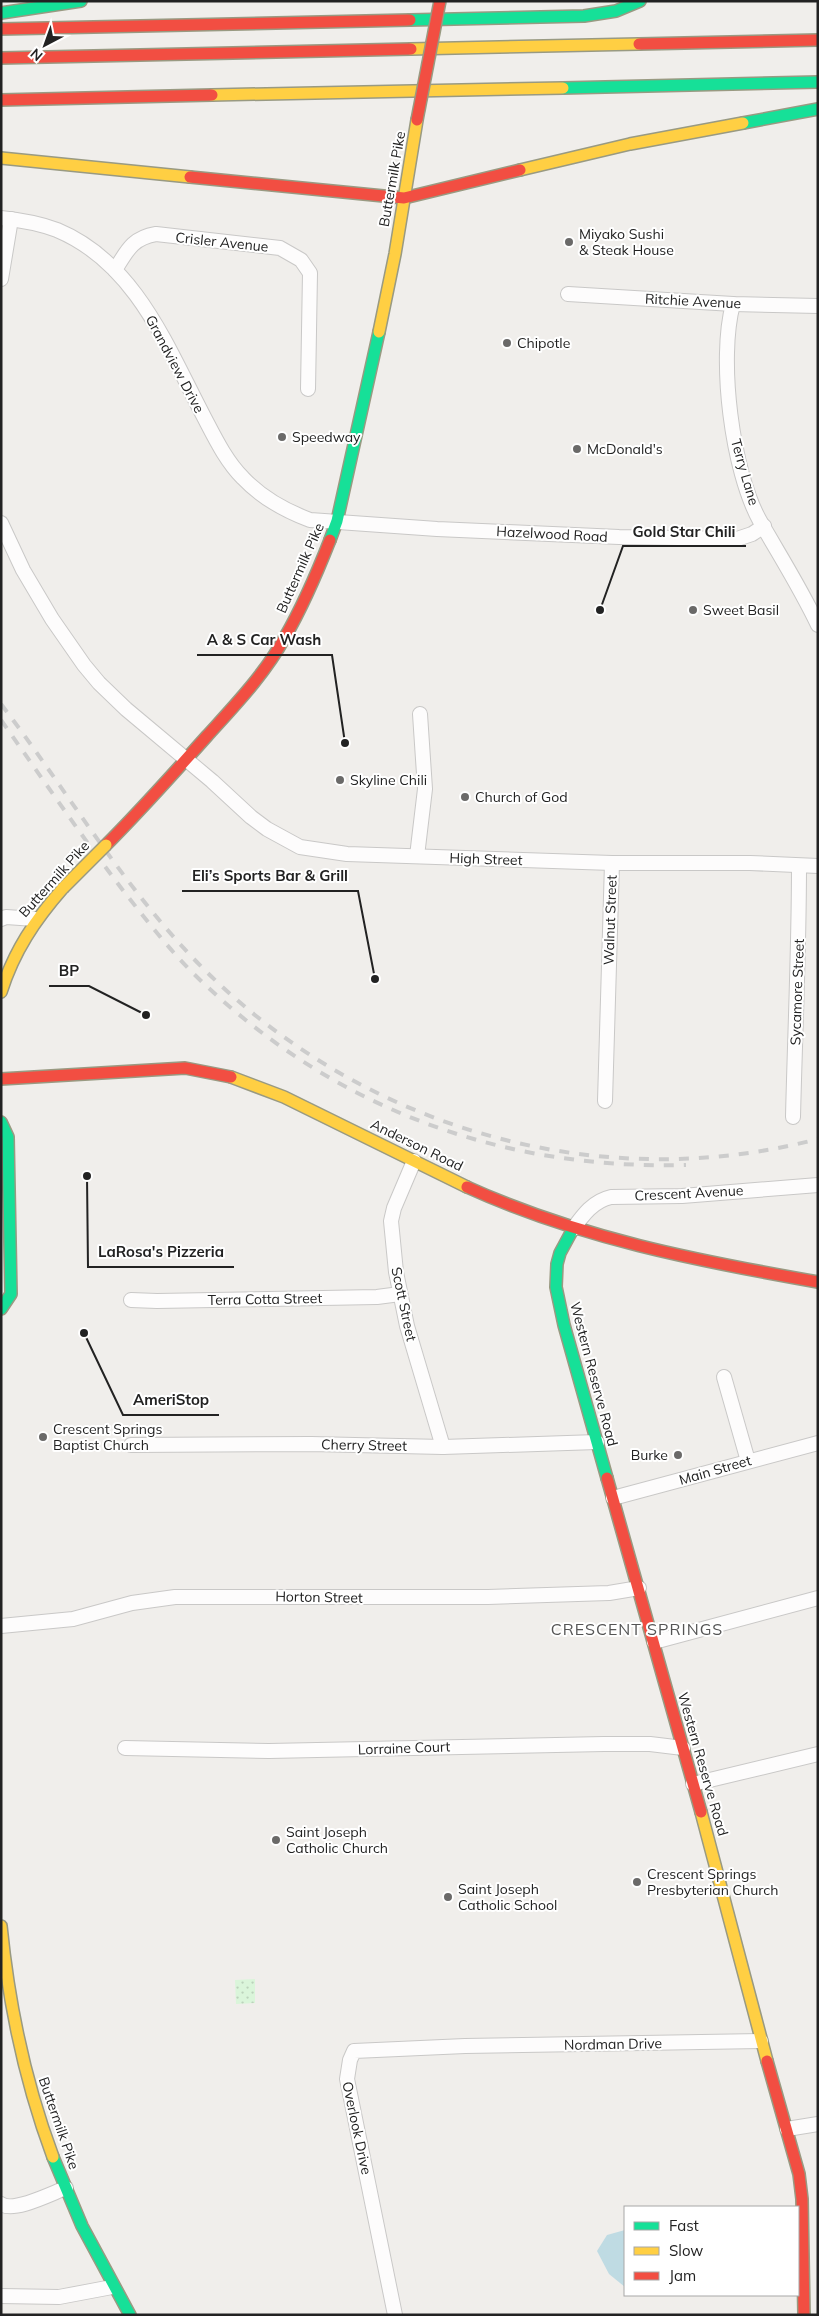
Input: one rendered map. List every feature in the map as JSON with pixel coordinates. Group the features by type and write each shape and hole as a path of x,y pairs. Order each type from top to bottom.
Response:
{"main road":[{"path":"1,13 81,1"},
{"name":"Buttermilk Pike","path":"1,992 14,954 35,919 63,888 142,809 238,703 265,668 284,638 312,585 338,521 372,368 440,1"},
{"path":"1,29 575,17 612,14 640,1"},
{"path":"1,58 818,40"},
{"path":"1,100 818,82"},
{"path":"1,158 115,171 225,179 404,198 630,144 818,109"},
{"name":"Anderson Road","path":"1,1079 185,1068 207,1070 242,1079 494,1199 573,1229 694,1261 818,1282"},
{"path":"1,1122 8,1137 11,1294 1,1308"},
{"name":"Western Reserve Road","path":"573,1229 562,1243 554,1273 555,1283 596,1442 654,1642 761,2041 799,2174 802,2200 804,2315"},
{"name":"Buttermilk Pike","path":"1,1926 12,2008 27,2076 43,2132 75,2212 112,2286 130,2315"}],"street":[{"name":"Grandview Drive","path":"6,218 56,230 73,238 90,248 115,270 143,303 222,451 241,477 254,489 296,515 310,520 338,521"},
{"path":"1,279 6,218"},
{"name":"Crisler Avenue","path":"115,270 131,246 142,236 156,234 271,247 289,252 301,260 310,273 308,389"},
{"name":"Ritchie Avenue","path":"568,294 733,304 818,306"},
{"name":"Terry Lane","path":"733,304 728,322 729,410 736,451 751,499 764,526 799,586 818,625"},
{"name":"Hazelwood Road","path":"338,521 437,529 702,539 745,538 764,526"},
{"name":"High Street","path":"1,523 23,570 52,619 84,665 126,709 267,830 300,847 346,854 612,863 750,863 818,866"},
{"path":"417,856 425,789 420,714"},
{"name":"Walnut Street","path":"605,1101 612,863"},
{"name":"Sycamore Street","path":"793,1117 798,971 799,866"},
{"path":"1,919 6,917 35,919"},
{"name":"Scott Street","path":"414,1161 394,1208 391,1221 406,1326 443,1447"},
{"name":"Crescent Avenue","path":"573,1229 591,1207 604,1198 682,1196 818,1185"},
{"name":"Terra Cotta Street","path":"131,1300 377,1297 400,1294"},
{"path":"724,1377 748,1461"},
{"name":"Cherry Street","path":"130,1445 443,1447 596,1442"},
{"name":"Main Street","path":"613,1498 818,1443"},
{"name":"Horton Street","path":"1,1626 72,1619 141,1601 175,1597 488,1597 609,1593 639,1588"},
{"path":"654,1642 818,1598"},
{"name":"Lorraine Court","path":"125,1748 270,1752 604,1744 650,1744 683,1748"},
{"path":"693,1784 818,1754"},
{"name":"Nordman Drive","path":"465,2046 761,2041"},
{"name":"Overlook Drive","path":"395,2315 346,2072 354,2052 465,2046"},
{"path":"787,2129 818,2124"},
{"path":"1,2204 13,2207 22,2205 66,2188"},
{"path":"1,2296 58,2296 112,2286"}],"green space":[{"path":"255,1979 255,2003 236,2004 235,1980"}],"water":[{"path":"624,2230 624,2286 609,2274 597,2251 607,2235"}],"railway":[{"path":"1,704 140,897 192,957 256,1015 326,1065 401,1104 480,1133 563,1152 647,1159 733,1155 818,1139"},
{"path":"1,720 109,872 169,947 198,978 250,1024 305,1063 363,1096 423,1122 485,1142 550,1156 617,1164 686,1165"}],"traffic: fast":[{"path":"1,13 81,1"},
{"path":"410,20 584,16 616,11 640,1"},
{"path":"563,88 818,82"},
{"path":"743,123 818,109"},
{"path":"330,540 337,521 379,332"},
{"path":"1,1122 8,1137 11,1294 1,1309"},
{"path":"573,1229 560,1253 557,1264 556,1287 564,1325 607,1478"},
{"path":"53,2157 82,2226 130,2315"}],"traffic: slow":[{"path":"411,49 639,44"},
{"path":"212,95 563,88"},
{"path":"379,332 395,254 417,120"},
{"path":"520,170 630,144 743,123"},
{"path":"1,158 190,177"},
{"path":"63,888 106,845"},
{"path":"1,992 12,963 26,937 63,888"},
{"path":"231,1077 284,1097 467,1187"},
{"path":"701,1812 767,2061"},
{"path":"1,1926 4,1956 26,2072 53,2157"}],"traffic: jam":[{"path":"417,120 440,1"},
{"path":"1,29 410,20"},
{"path":"639,44 818,40"},
{"path":"1,58 411,49"},
{"path":"1,100 212,95"},
{"path":"190,177 404,198 520,170"},
{"path":"106,845 228,713 268,664 298,613 330,540"},
{"path":"1,1079 185,1068 231,1077"},
{"path":"467,1187 509,1205 552,1220 640,1246 818,1282"},
{"path":"607,1478 701,1812"},
{"path":"767,2061 799,2174 802,2199 804,2315"}],"place":[{"name":"Miyako Sushi & Steak House","path":"569,242"},
{"name":"Chipotle","path":"507,343"},
{"name":"Speedway","path":"282,437"},
{"name":"McDonald's","path":"577,449"},
{"name":"Gold Star Chili","path":"600,610"},
{"name":"Sweet Basil","path":"693,610"},
{"name":"A & S Car Wash","path":"345,743"},
{"name":"Skyline Chili","path":"340,780"},
{"name":"Church of God","path":"465,797"},
{"name":"Eli’s Sports Bar & Grill","path":"375,979"},
{"name":"BP","path":"146,1015"},
{"name":"LaRosa's Pizzeria","path":"87,1176"},
{"name":"AmeriStop","path":"84,1333"},
{"name":"Crescent Springs Baptist Church","path":"43,1437"},
{"name":"Burke","path":"678,1455"},
{"name":"Saint Joseph Catholic Church","path":"276,1840"},
{"name":"Crescent Springs Presbyterian Church","path":"637,1882"},
{"name":"Saint Joseph Catholic School","path":"448,1897"}],"district":[{"name":"CRESCENT SPRINGS","path":"637,1629"}]}
